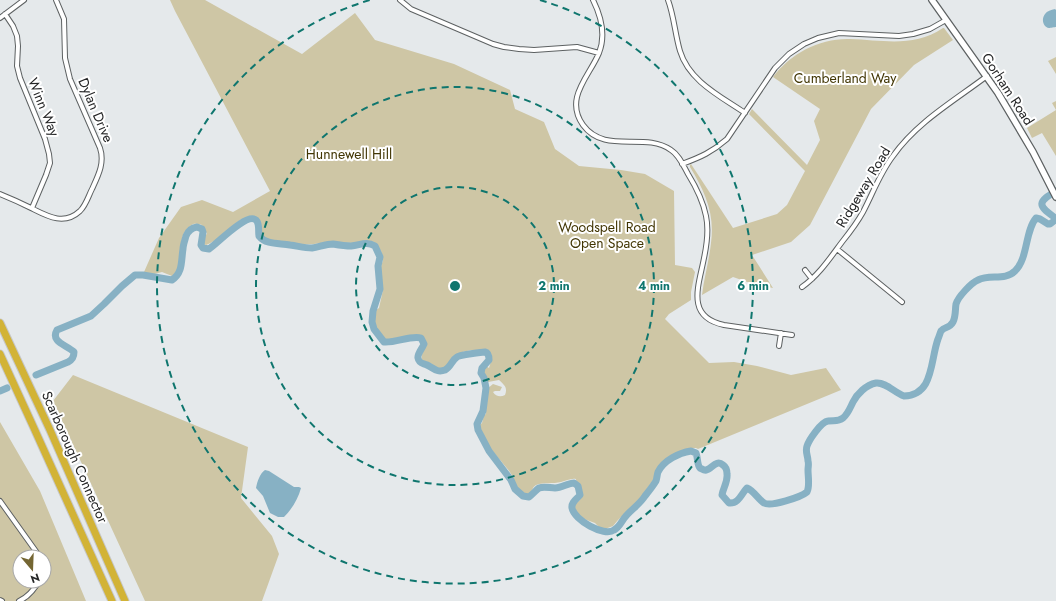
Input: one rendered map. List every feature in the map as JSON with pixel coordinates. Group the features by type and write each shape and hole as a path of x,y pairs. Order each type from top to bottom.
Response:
{"highway":[{"name":"Scarborough Connector","path":"0,323 125,601"},
{"name":"Scarborough Connector","path":"0,354 112,601"}],"main road":[{"name":"Gorham Road","path":"932,0 987,76 1021,130 1054,194"}],"street":[{"path":"0,18 24,0"},
{"name":"Dylan Drive","path":"0,194 43,214 55,218 66,218 81,209 99,172 102,156 100,148 76,94 69,74 65,58 64,19 56,0"},
{"path":"400,0 411,8 493,44 526,50 577,47 599,53"},
{"path":"593,0 602,26 602,41 599,53 580,87 576,102 579,119 595,136 607,140 648,143 664,146 674,152 682,164 701,199 707,220 708,234 697,297 699,306 708,319 717,324 792,335"},
{"path":"668,0 680,52 694,77 745,113"},
{"name":"Winn Way","path":"6,14 13,26 16,36 18,46 17,66 20,78 43,133 49,154 50,163 32,208"},
{"path":"682,164 706,155 717,148 727,138 745,113 770,74 780,62 798,48 811,41 839,33 899,36 913,34 930,29 946,20"},
{"name":"Ridgeway Road","path":"802,287 820,270 859,219 883,171 904,142 925,122 987,76"},
{"path":"837,249 902,302"},
{"path":"805,270 812,279"},
{"path":"779,346 781,333"},
{"path":"0,501 34,549"},
{"path":"19,601 28,595 33,589"}],"green space":[{"name":"Hunnewell Hill","path":"170,0 205,0 302,54 355,13 375,40 454,64 510,90 515,109 544,122 555,149 579,166 645,174 674,191 675,265 692,268 695,272 691,300 669,314 665,319 709,363 734,362 757,366 791,375 826,368 841,390 698,449 690,448 672,456 662,462 653,480 637,502 613,526 605,529 600,528 595,523 584,519 575,511 575,504 580,500 581,496 580,488 576,482 576,479 570,479 558,483 539,484 536,485 529,493 526,494 522,492 517,488 509,471 492,451 482,436 480,429 480,422 481,424 484,415 486,414 487,389 493,384 502,387 500,391 493,392 496,395 502,396 505,395 506,392 505,386 499,380 488,382 484,376 483,370 486,366 489,368 491,362 490,356 484,351 480,350 461,353 458,354 445,368 436,369 433,368 432,364 422,361 425,344 421,339 411,337 383,340 373,317 375,316 376,310 379,308 383,290 380,270 383,260 381,251 374,242 327,242 297,245 261,237 261,229 258,222 253,219 246,219 240,220 221,236 206,245 203,244 204,236 207,234 203,227 199,224 193,224 184,233 178,268 172,276 162,272 151,274 144,272 159,238 181,207 202,200 233,212 270,191"},
{"name":"Cumberland Way","path":"943,28 953,40 914,65 871,109 810,225 791,242 752,255 773,288 753,284 733,277 702,295 711,243 712,222 708,203 690,165 691,164 733,228 777,214 787,205 805,171 749,114 752,109 807,165 820,140 814,121 820,109 773,77 780,68 797,54 817,44 828,41 850,39 909,41 932,34"},
{"path":"1056,57 1056,74 1048,61"},
{"path":"1056,101 1056,110 1052,103"},
{"path":"1056,110 1056,156 1042,133 1032,138 1027,128"},
{"path":"73,375 248,447 241,498 272,536 279,554 262,601 145,601 53,401"},
{"path":"0,422 40,491 86,601 0,601"}],"water":[{"path":"1055,9 1056,27 1049,28 1045,26 1043,18 1048,11"},
{"path":"265,470 294,487 301,488 290,511 284,517 278,517 270,513 263,496 256,488 260,475"}],"waterway":[{"path":"36,375 68,362 73,357 74,352 57,340 55,334 57,330 91,316 135,275 172,280 176,277 181,266 183,246 186,236 191,229 197,227 202,229 201,245 203,248 209,249 239,224 246,220 252,219 256,220 257,222 259,236 265,241 269,242 309,248 328,244 351,246 366,244 375,246 380,257 378,266 380,289 373,311 372,322 374,329 384,342 417,337 421,338 424,344 418,355 419,361 435,370 440,371 447,369 455,358 459,356 483,352 487,353 489,360 482,368 481,373 484,378 486,388 483,411 477,424 478,430 489,451 511,480 515,489 523,496 529,497 541,487 558,488 574,483 578,486 580,495 572,504 574,513 590,526 609,532 618,527 626,516 643,499 656,481 658,472 664,464 677,455 691,451 696,453 699,467 703,470 706,470 718,463 721,463 725,467 727,470 727,477 722,495 729,503 738,500 747,488 764,503 779,503 793,499 807,492 809,484 806,450 808,443 822,424 828,421 839,420 845,416 862,390 876,383 883,384 904,396 914,394 921,390 929,375 935,348 942,329 950,326 953,322 956,304 959,298 968,287 978,280 987,277 1007,276 1015,271 1022,259 1032,224 1036,218 1048,224 1054,221 1054,217 1042,206 1042,204 1046,198 1056,191"},
{"path":"0,391 7,388"}],"park label":[{"name":"Woodspell Road Open Space","path":"607,236"}]}
